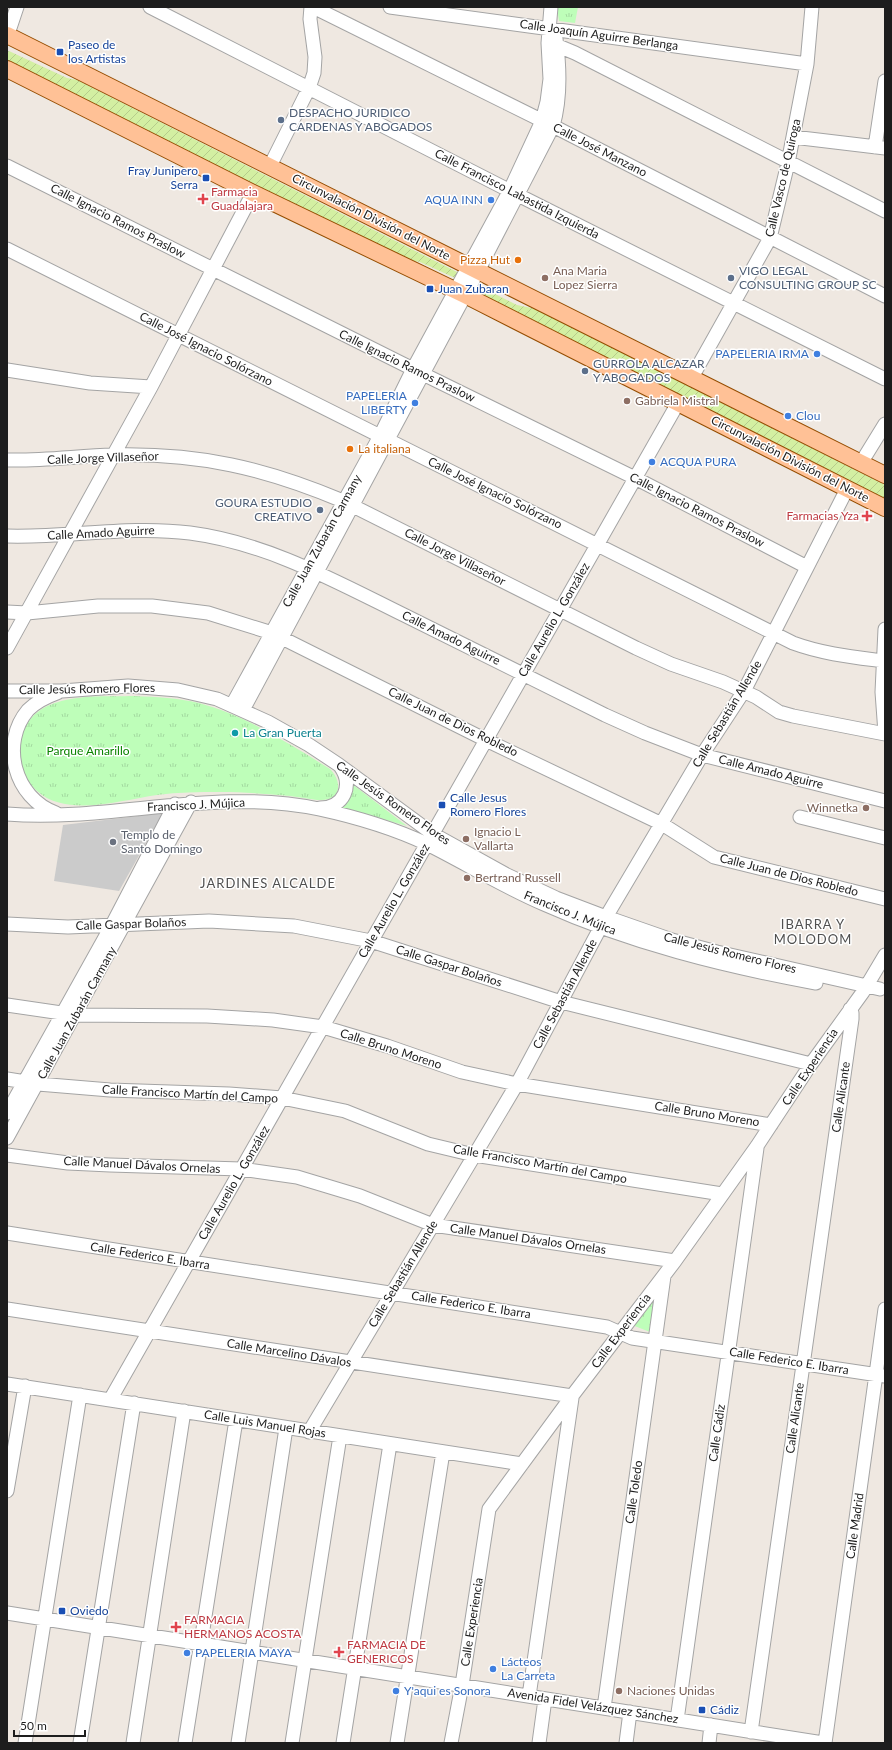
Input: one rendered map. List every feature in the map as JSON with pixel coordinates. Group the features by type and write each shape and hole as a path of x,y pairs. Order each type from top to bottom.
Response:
{"main road":[{"name":"Circunvalación División del Norte","path":"7,36 270,166 691,379 885,475"},
{"name":"Circunvalación División del Norte","path":"7,69 253,193 461,293 885,508"}],"street":[{"path":"7,36 17,7"},
{"name":"Calle Francisco Labastida Izquierda","path":"150,7 514,193 885,379"},
{"name":"Calle Joaquín Aguirre Berlanga","path":"390,7 551,21 807,64"},
{"name":"Calle Vasco de Quiroga","path":"691,379 735,304 770,238 788,163 807,64 812,7"},
{"path":"270,166 309,88 314,73 315,57 310,10"},
{"name":"Calle José Manzano","path":"310,10 548,124 885,296"},
{"name":"Calle Juan Zubarán Carmany","path":"238,707 384,438 514,193 548,124 557,113 559,79 551,21"},
{"path":"553,44 885,211"},
{"path":"793,136 880,147 885,81"},
{"name":"Calle Ignacio Ramos Praslow","path":"7,166 418,372 635,478 808,567"},
{"path":"7,648 151,387 253,193"},
{"name":"Calle José Ignacio Solórzano","path":"7,249 774,633 811,649 884,661"},
{"path":"7,370 90,383 151,387"},
{"name":"Calle Aurelio L. González","path":"110,1400 678,403"},
{"path":"861,463 885,424"},
{"name":"Calle Jorge Villaseñor","path":"7,460 113,455 180,456 231,464 284,478 348,504 671,664 744,691 779,712 885,733"},
{"name":"Calle Sebastián Allende","path":"309,1432 517,1084 604,922 702,755 744,691 847,489"},
{"name":"Calle Amado Aguirre","path":"7,536 139,530 190,533 253,546 312,570 523,675 645,733 702,755 885,801"},
{"name":"Calle Juan de Dios Robledo","path":"7,612 27,613 98,606 152,606 208,614 277,635 486,740 662,824 714,857 885,899"},
{"path":"885,629 882,692 885,733"},
{"name":"Calle Jesús Romero Flores","path":"7,691 62,691 128,686 160,688 196,694 238,707 288,733 339,765 430,839"},
{"path":"62,691 45,698 27,711 14,730 10,754 14,774 28,796 36,804 47,810 62,815"},
{"path":"316,808 328,808 335,805 345,794 346,789 344,770 339,765"},
{"name":"Francisco J. Mújica","path":"7,814 62,815 191,802 255,801 316,808 430,839 509,888 604,922"},
{"name":"Calle Juan Zubarán Carmany","path":"7,1138 31,1083 69,1014 125,924 191,802"},
{"name":"Calle Juan Zubarán Carmany","path":"69,1014 112,925 175,804"},
{"path":"800,817 885,838"},
{"name":"Calle Gaspar Bolaños","path":"7,924 68,926 210,921 294,926 371,941 561,1002 812,1064"},
{"name":"Calle Jesús Romero Flores","path":"604,922 717,952 864,988"},
{"name":"Calle Experiencia","path":"451,1743 462,1685 489,1509 620,1332 675,1261 757,1146 885,955"},
{"path":"864,988 883,989"},
{"name":"Calle Bruno Moreno","path":"7,1004 69,1014 207,1016 273,1020 323,1027 387,1046 462,1072 517,1084 771,1125"},
{"name":"Calle Alicante","path":"751,1732 852,1019 850,1009"},
{"name":"Calle Francisco Martín del Campo","path":"7,1079 31,1083 110,1090 229,1094 282,1098 345,1111 428,1144 474,1155 722,1194"},
{"name":"Calle Juan Zubarán Carmany","path":"7,1113 31,1083"},
{"name":"Calle Cádiz","path":"677,1720 757,1146"},
{"name":"Calle Manuel Dávalos Ornelas","path":"7,1155 68,1163 241,1169 297,1177 360,1196 433,1225 675,1261"},
{"name":"Calle Federico E. Ibarra","path":"7,1233 188,1262 392,1292 607,1327 632,1338 880,1375"},
{"name":"Calle Toledo","path":"604,1708 664,1275"},
{"name":"Calle Marcelino Dávalos","path":"7,1309 572,1396"},
{"name":"Calle Madrid","path":"824,1743 880,1375 885,1309"},
{"name":"Calle Luis Manuel Rojas","path":"7,1384 522,1464"},
{"path":"7,1491 25,1386"},
{"path":"25,1743 80,1395"},
{"path":"529,1696 572,1396"},
{"path":"80,1743 134,1403"},
{"path":"133,1743 184,1411"},
{"path":"185,1743 236,1420"},
{"path":"238,1743 286,1428"},
{"path":"292,1743 340,1436"},
{"path":"343,1743 390,1444"},
{"path":"397,1743 443,1452"},
{"name":"Avenida Fidel Velázquez Sánchez","path":"7,1613 712,1725 791,1741 824,1743"},
{"path":"539,1743 545,1699"},
{"path":"626,1743 630,1712"},
{"path":"709,1743 712,1725"}],"shaded area":[{"path":"163,813 119,891 54,881 63,825"}],"green space":[{"path":"557,7 578,7 575,23 559,21"},
{"path":"9,51 67,78 77,80 459,273 455,278 420,262 404,259 8,61 7,52"},
{"path":"481,287 517,305 536,309 885,485 885,500 475,291 477,288"},
{"name":"Parque Amarillo","path":"135,696 191,701 234,715 283,740 330,769 337,780 337,792 331,798 323,800 255,793 196,792 165,794 95,805 79,805 63,804 49,799 31,786 23,770 20,747 21,737 33,716 58,702 74,698"},
{"path":"352,784 407,826 340,807"},
{"path":"654,1296 650,1332 632,1325"}],"place":[{"name":"Paseo de los Artistas","path":"60,52"},
{"name":"DESPACHO JURIDICO CARDENAS Y ABOGADOS","path":"281,120"},
{"name":"Fray Junipero Serra","path":"206,178"},
{"name":"Farmacia Guadalajara","path":"203,199"},
{"name":"AQUA INN","path":"491,200"},
{"name":"Pizza Hut","path":"518,260"},
{"name":"Ana Maria Lopez Sierra","path":"545,278"},
{"name":"VIGO LEGAL CONSULTING GROUP SC","path":"731,278"},
{"name":"Juan Zubaran","path":"430,289"},
{"name":"PAPELERIA IRMA","path":"817,354"},
{"name":"GURROLA ALCAZAR Y ABOGADOS","path":"585,371"},
{"name":"Gabriela Mistral","path":"627,401"},
{"name":"PAPELERIA LIBERTY","path":"415,403"},
{"name":"Clou","path":"788,416"},
{"name":"La italiana","path":"350,449"},
{"name":"ACQUA PURA","path":"652,462"},
{"name":"GOURA ESTUDIO CREATIVO","path":"320,510"},
{"name":"Farmacias Yza","path":"867,516"},
{"name":"La Gran Puerta","path":"235,733"},
{"name":"Calle Jesus Romero Flores","path":"442,805"},
{"name":"Winnetka","path":"866,808"},
{"name":"Ignacio L Vallarta","path":"466,839"},
{"name":"Templo de Santo Domingo","path":"113,842"},
{"name":"Bertrand Russell","path":"467,878"},
{"name":"Oviedo","path":"62,1611"},
{"name":"FARMACIA HERMANOS ACOSTA","path":"176,1627"},
{"name":"FARMACIA DE GENERICOS","path":"339,1652"},
{"name":"PAPELERIA MAYA","path":"187,1653"},
{"name":"Lácteos La Carreta","path":"493,1669"},
{"name":"Y'aqui es Sonora","path":"396,1691"},
{"name":"Naciones Unidas","path":"619,1691"},
{"name":"Cádiz","path":"702,1710"}],"district":[{"name":"JARDINES ALCALDE","path":"268,883"},
{"name":"IBARRA Y MOLODOM","path":"813,932"}]}
